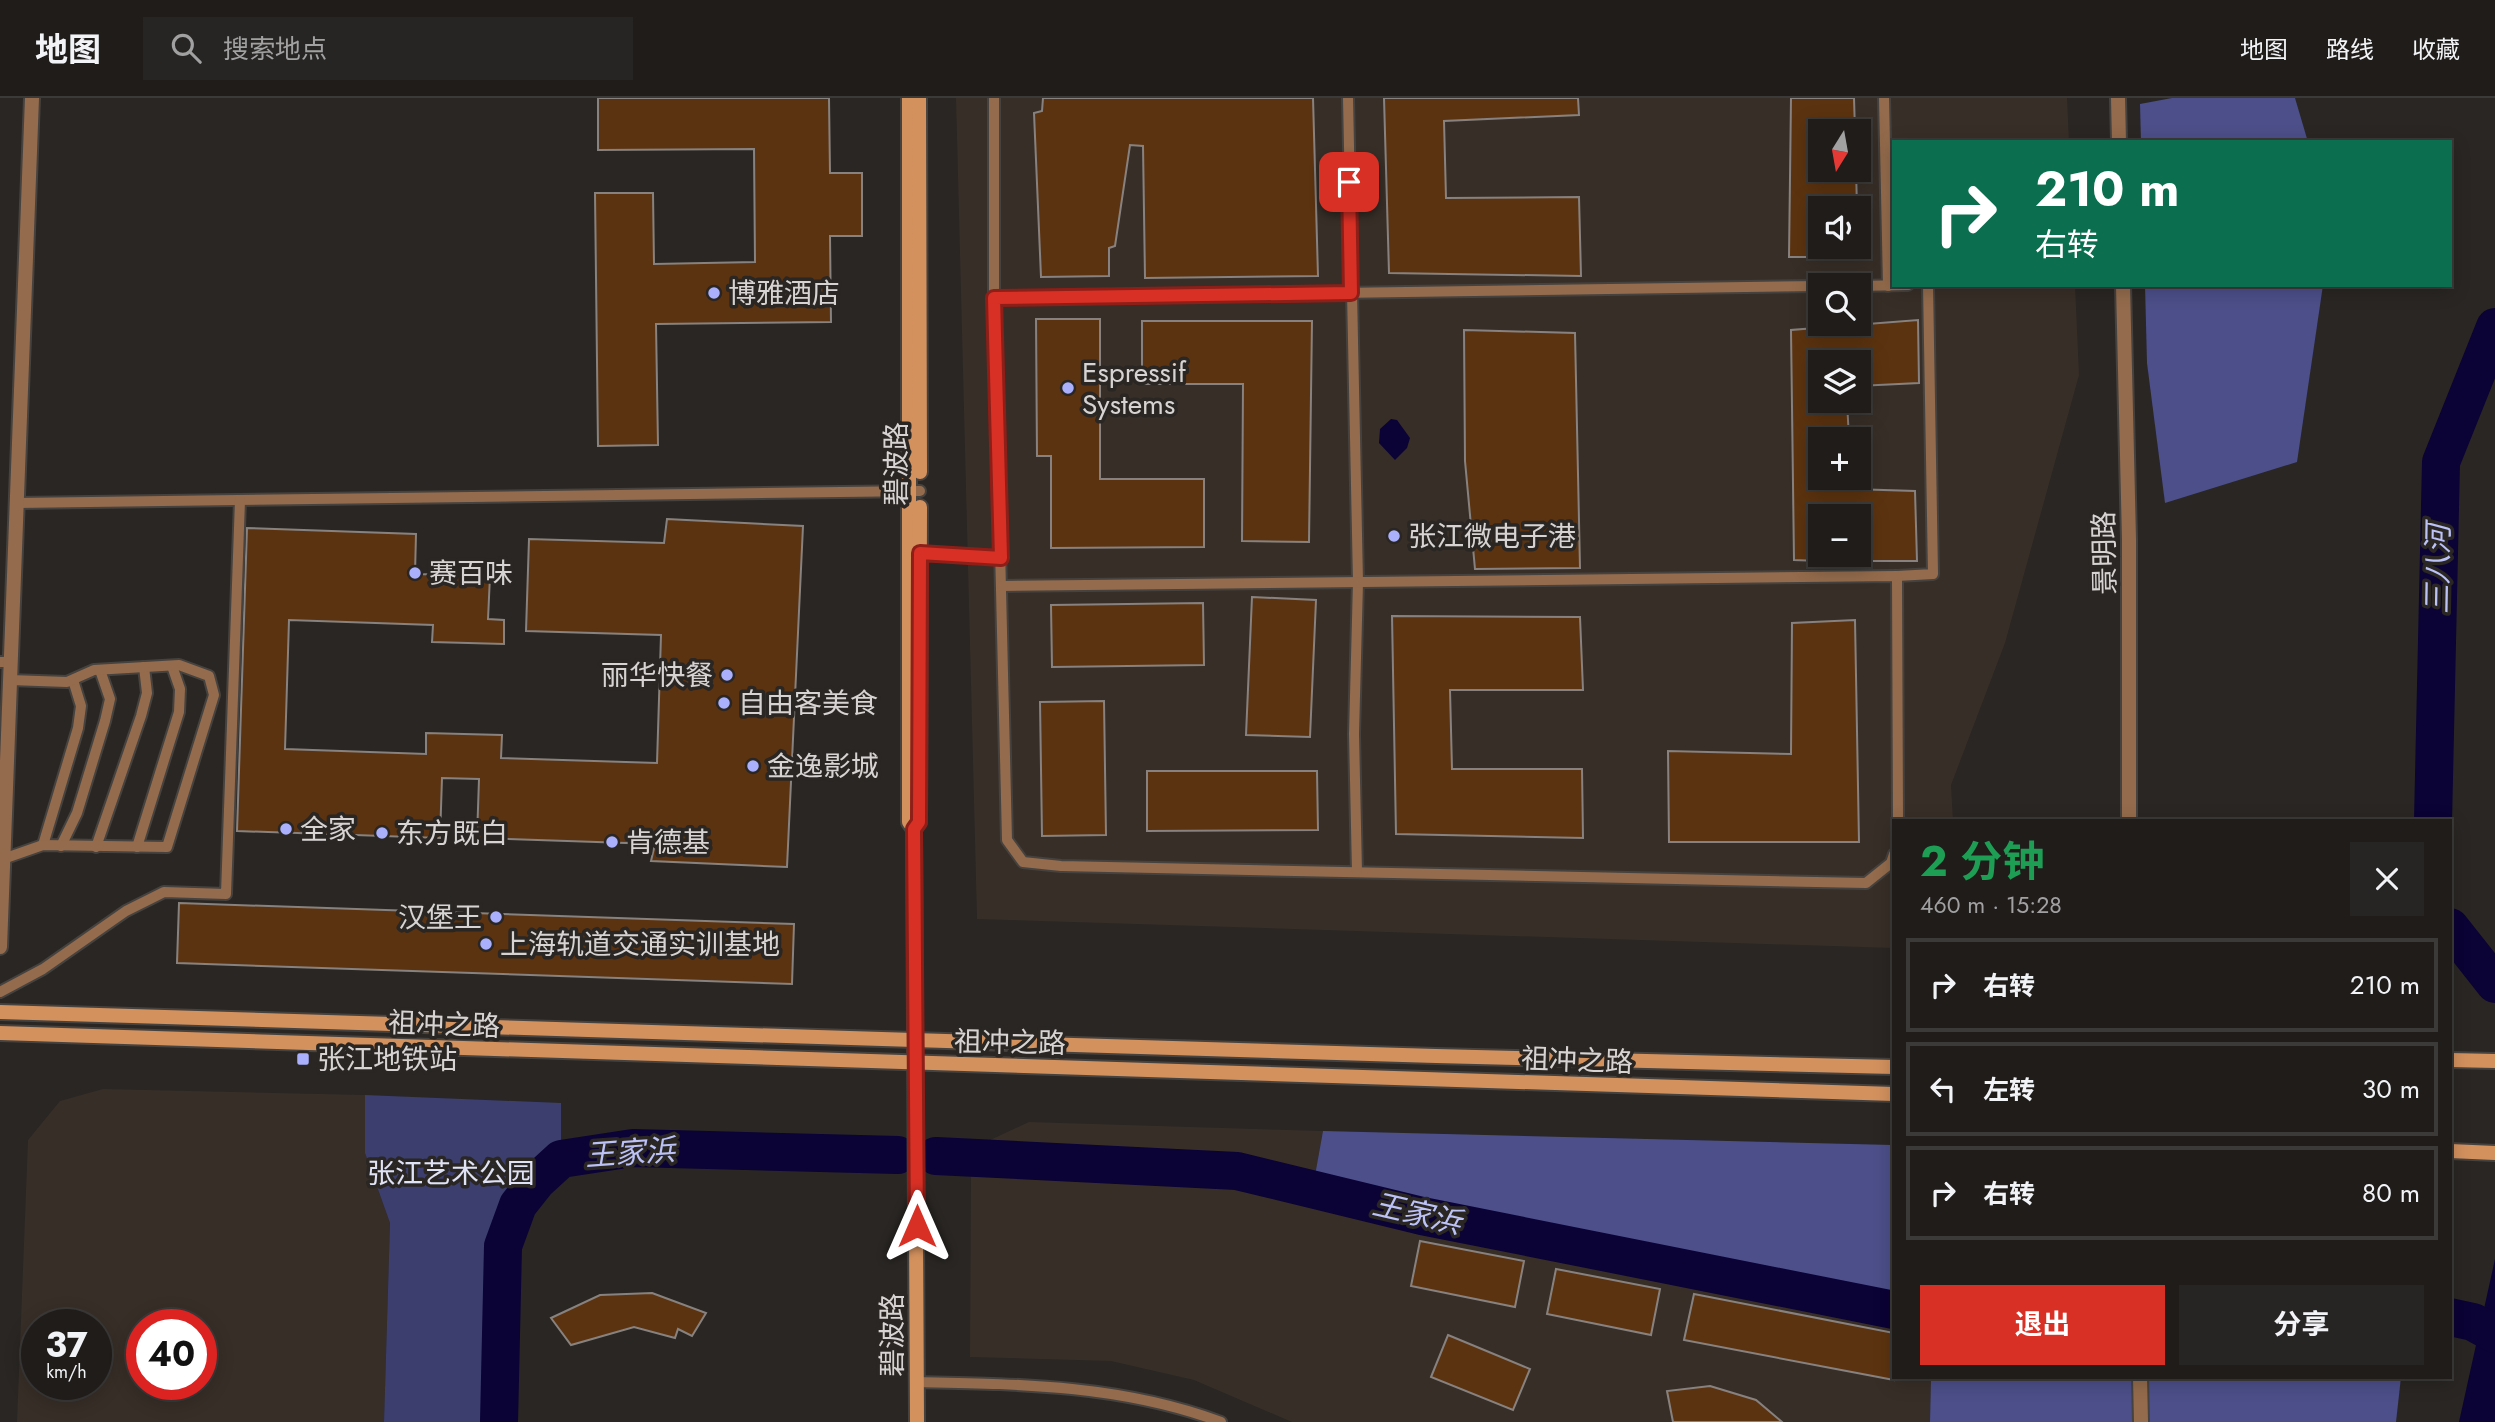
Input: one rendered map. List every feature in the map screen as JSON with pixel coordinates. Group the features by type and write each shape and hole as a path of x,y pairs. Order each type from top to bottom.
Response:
{"main road":[{"name":"碧波路","path":"909,98 915,491 920,553 919,822 914,829"},
{"name":"碧波路","path":"917,1422 914,829 909,822 919,98"},
{"name":"祖冲之路","path":"0,1012 1892,1067"},
{"name":"祖冲之路","path":"0,1034 1892,1094"},
{"path":"2457,1060 2495,1060"},
{"path":"2452,1151 2495,1153"}],"street":[{"path":"0,947 10,680 5,662 16,503 32,98"},
{"path":"2118,98 2119,140"},
{"name":"景明路","path":"2123,287 2129,540 2129,819"},
{"path":"2140,1379 2141,1422"}],"lane":[{"path":"994,98 994,298 1007,840 1023,862 1061,866 1866,883 1892,860"},
{"path":"1348,98 1358,582 1354,734 1357,872"},
{"path":"1884,98 1888,286"},
{"path":"994,298 1808,286"},
{"path":"1871,286 1892,286"},
{"path":"1002,586 1933,575 1928,287"},
{"path":"16,503 915,491"},
{"path":"0,992 43,969 126,911 164,892 226,894 240,500"},
{"path":"920,553 1001,558"},
{"path":"1897,576 1898,819"},
{"path":"4,859 43,845 167,848 214,695 209,676 178,665 100,670 67,682 10,680"},
{"path":"136,847 179,712 180,689 172,666"},
{"path":"96,847 147,694 144,667"},
{"path":"61,846 78,813 110,699 100,670"},
{"path":"43,845 78,728 81,706 73,680"},
{"path":"916,1381 1090,1389 1147,1400 1221,1422"}],"shaded area":[{"name":"张江微电子港","path":"956,98 2067,98 2069,140 1892,140 1892,287 2075,287 2079,375 2005,643 1951,785 1953,819 1892,819 1892,948 977,919"},
{"path":"2172,98 2295,98 2307,140 2141,140 2140,104"},
{"path":"2145,287 2323,287 2297,462 2165,503 2147,363"},
{"path":"1391,419 1397,420 1410,438 1407,448 1395,460 1379,443 1380,429"},
{"path":"103,1089 365,1095 365,1153 390,1223 384,1422 17,1422 21,1319 21,1400 112,1400 112,1309 21,1309 28,1140 60,1101"},
{"path":"1029,1122 1323,1131 1310,1203 1892,1325 1892,1379 1931,1379 1930,1422 1292,1422 1194,1380 1111,1361 970,1357 971,1177 988,1141"},
{"path":"1323,1131 1892,1145 1892,1325 1310,1203"},
{"path":"2495,1259 2495,1422 2459,1422"},
{"path":"1931,1379 2401,1379 2396,1422 1930,1422"}],"green space":[{"name":"张江艺术公园","path":"365,1095 561,1103 561,1159 537,1181 518,1205 503,1246 500,1422 384,1422 390,1223 365,1153"}],"building":[{"name":"博雅酒店","path":"598,98 829,98 830,173 862,173 862,236 830,236 831,322 656,324 658,445 598,446 595,193 653,193 654,264 755,262 754,149 598,150"},
{"path":"1043,98 1313,98 1318,276 1145,278 1143,146 1130,145 1115,246 1109,248 1109,276 1041,277 1034,113 1042,111"},
{"path":"1384,98 1578,98 1579,115 1444,121 1446,198 1579,197 1581,276 1389,273"},
{"path":"1791,98 1854,98 1855,119 1808,119 1808,182 1856,182 1857,196 1808,196 1808,257 1789,257"},
{"path":"1036,319 1100,319 1100,479 1204,479 1204,547 1051,548 1051,456 1037,456"},
{"path":"1918,320 1919,383 1871,385 1871,350 1808,350 1808,413 1848,413 1848,427 1808,427 1808,490 1915,491 1917,561 1871,561 1871,504 1808,504 1808,561 1794,560 1791,330 1808,329 1808,336 1871,336 1871,324"},
{"path":"1142,321 1312,321 1309,542 1242,541 1243,384 1142,384"},
{"path":"1464,330 1575,333 1580,568 1475,569 1465,461"},
{"path":"667,519 803,526 787,867 651,861 655,844 477,838 479,779 442,778 440,838 237,831 247,528 416,534 415,574 490,576 488,619 504,620 504,644 432,642 433,625 289,620 285,749 426,754 426,733 502,735 501,758 657,763 661,635 526,631 529,539 664,543"},
{"path":"1252,597 1316,600 1310,737 1246,735"},
{"path":"1203,603 1204,665 1052,667 1051,605"},
{"path":"1392,616 1580,617 1583,690 1450,690 1452,769 1582,769 1583,838 1396,834"},
{"path":"1855,620 1859,842 1669,842 1668,751 1791,754 1792,623"},
{"path":"1104,701 1106,835 1042,836 1040,702"},
{"path":"1147,771 1317,771 1318,830 1147,831"},
{"name":"上海轨道交通实训基地","path":"179,903 794,924 792,984 177,963"},
{"path":"1420,1241 1524,1261 1515,1307 1411,1286"},
{"path":"1556,1269 1660,1289 1651,1335 1547,1314"},
{"path":"652,1293 706,1313 692,1336 678,1329 675,1338 634,1327 571,1345 551,1318 600,1295"},
{"path":"1694,1294 1892,1333 1894,1380 1684,1340"},
{"path":"1448,1335 1530,1369 1513,1410 1431,1377"},
{"path":"1710,1386 1756,1400 1782,1422 1673,1422 1667,1391"}],"waterway":[{"name":"三八河","path":"2433,819 2441,462 2495,327"},
{"name":"三八河","path":"2452,930 2495,984"},
{"name":"王家浜","path":"499,1422 503,1246 518,1205 537,1181 561,1159 633,1148 898,1155"},
{"name":"王家浜","path":"936,1156 1237,1171 1422,1216 1892,1310"},
{"name":"王家浜","path":"2452,1317 2473,1322 2495,1334"}],"place":[{"name":"博雅酒店","path":"714,293"},
{"name":"Espressif Systems","path":"1068,388"},
{"name":"张江微电子港","path":"1394,536"},
{"name":"赛百味","path":"415,573"},
{"name":"丽华快餐","path":"727,675"},
{"name":"自由客美食","path":"724,703"},
{"name":"金逸影城","path":"753,766"},
{"name":"全家","path":"286,829"},
{"name":"东方既白","path":"382,833"},
{"name":"肯德基","path":"612,842"},
{"name":"汉堡王","path":"496,917"},
{"name":"上海轨道交通实训基地","path":"486,944"},
{"name":"张江地铁站","path":"303,1059"}],"route":[{"path":"917,1226 914,829 919,822 920,553 1001,558 994,298 1351,293 1349,182"}]}
